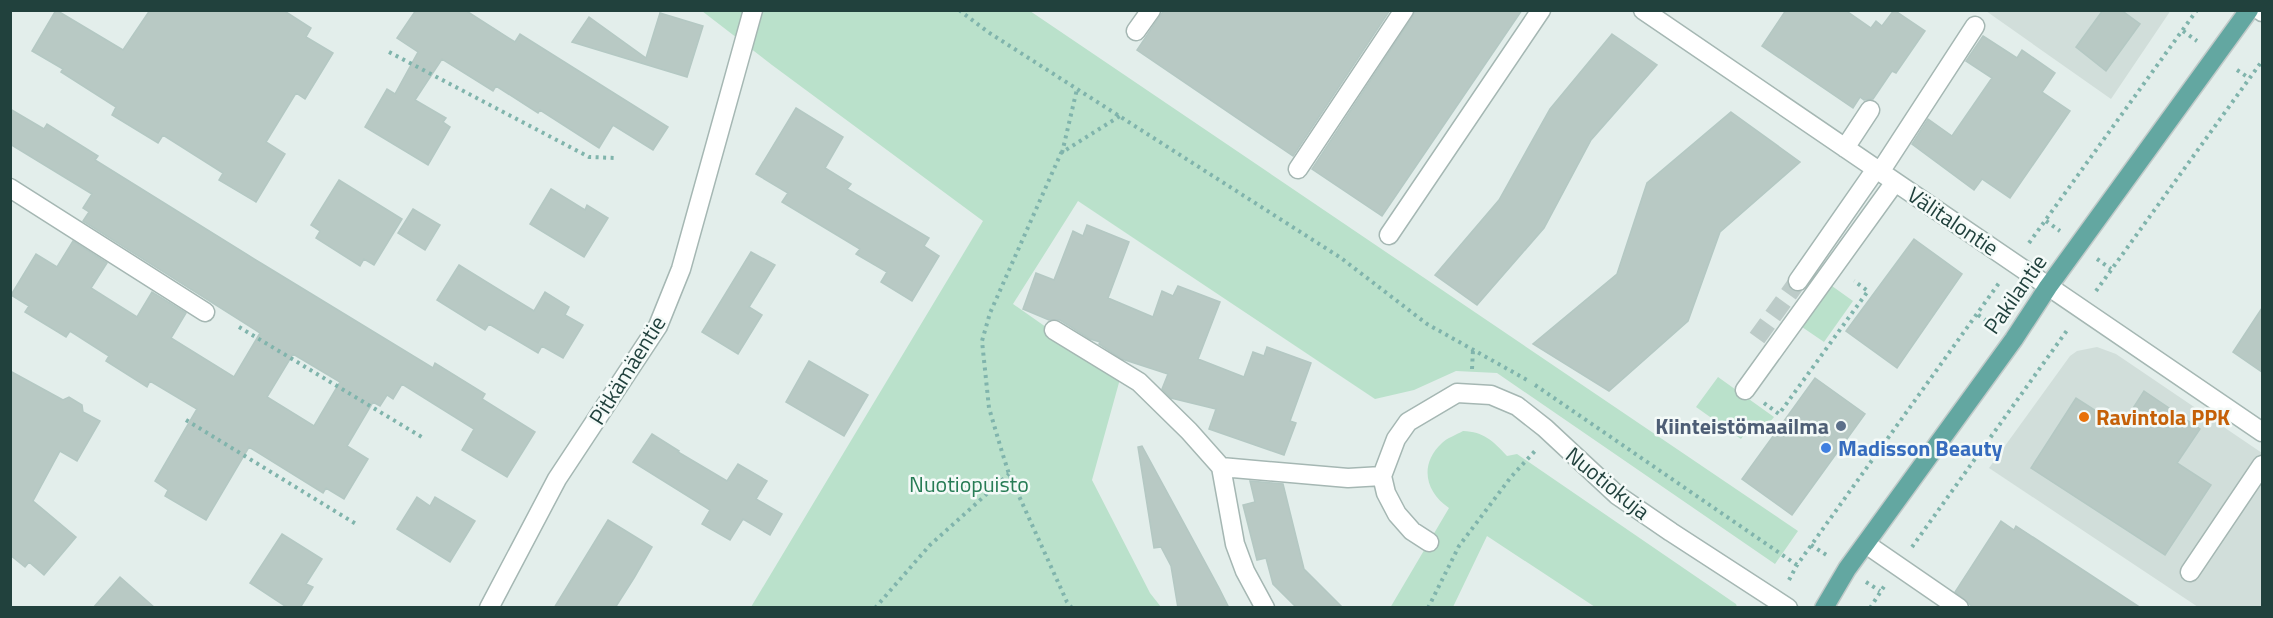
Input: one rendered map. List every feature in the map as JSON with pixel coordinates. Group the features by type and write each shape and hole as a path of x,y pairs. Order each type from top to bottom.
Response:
{"main road":[{"name":"Pakilantie","path":"1824,608 1866,544 2014,339 2048,287 2249,10"}],"street":[{"name":"Pitkämäentie","path":"489,608 557,479 658,326 681,269 753,10"},
{"path":"1136,31 1150,10"},
{"path":"1298,169 1404,10"},
{"path":"1389,235 1541,10"},
{"name":"Välitalontie","path":"1642,10 2262,432"},
{"path":"1746,390 1834,267 1883,174 1974,26"},
{"path":"1845,148 1870,110"},
{"path":"1797,281 1883,174"},
{"path":"10,188 205,312"},
{"path":"1054,330 1138,382 1189,431 1221,467 1235,544 1245,571 1265,608"},
{"name":"Nuotiokuja","path":"1382,476 1396,439 1408,422 1458,393 1491,395 1517,406 1617,495 1788,608"},
{"path":"2190,572 2262,465"},
{"path":"1221,467 1348,478 1382,476 1386,493 1397,514 1412,531 1429,542"},
{"path":"1866,544 1959,608"}],"path":[{"path":"959,10 988,32 1341,258 1427,324 1532,382 1797,565 1811,544"},
{"path":"2190,10 2191,19"},
{"path":"389,52 589,157 615,158"},
{"path":"1072,608 1067,603 1009,474 989,408 982,341 990,313 1061,153 1077,89"},
{"path":"1061,153 1119,116"},
{"path":"1746,390 1779,414 1868,291 1834,267"},
{"path":"239,327 425,439"},
{"path":"186,420 356,524"},
{"path":"1428,608 1459,546 1511,477 1551,435"},
{"path":"875,608 930,545 1009,474"},
{"path":"1870,608 1880,591"}],"shaded area":[{"path":"2171,10 2111,99 1986,11"},
{"path":"2097,347 2116,354 2262,453 2262,607 2198,607 1989,468 2070,356 2077,351"}],"green space":[{"name":"Nuotiopuisto","path":"702,11 1030,11 1798,531 1775,564 1497,373 1456,371 1414,390 1375,399 1078,201 1013,304 1120,379 1092,480 1150,593 1161,607 751,607 983,221"},
{"path":"1832,286 1853,301 1824,342 1802,327"},
{"path":"1718,377 1774,417 1764,430 1753,422 1741,439 1696,407"},
{"path":"1463,431 1477,433 1487,438 1507,456 1517,454 1736,604 1737,607 1595,607 1487,536 1453,607 1390,608 1449,508 1430,486 1428,469 1430,460 1442,443"}],"building":[{"path":"56,10 123,50 150,10 283,10 311,28 306,37 333,53 305,99 296,93 266,142 285,154 256,202 219,180 223,173 163,135 158,143 112,115 116,107 61,72 63,69 32,51"},
{"path":"416,10 465,10 515,42 520,34 668,127 653,150 613,125 599,148 540,110 538,113 496,86 493,91 442,59 415,100 446,118 443,122 450,127 428,165 365,127 387,89 395,94 418,52 397,38"},
{"path":"1164,10 1390,10 1293,156 1137,50"},
{"path":"1415,10 1522,10 1382,216 1312,169"},
{"path":"1786,10 1845,10 1871,28 1876,21 1882,26 1894,10 1925,31 1896,73 1892,71 1873,99 1864,100 1860,97 1853,108 1762,46"},
{"path":"2103,10 2121,10 2140,24 2106,71 2076,47"},
{"path":"660,13 703,26 687,77 572,42 589,17 646,58"},
{"path":"1612,34 1657,65 1591,140 1544,228 1477,305 1435,275 1499,200 1550,109"},
{"path":"1983,36 2017,58 2022,50 2055,73 2042,92 2070,111 2010,198 1982,179 1974,190 1912,144 1928,119 1952,136 1992,78 1966,61"},
{"path":"796,108 843,137 825,168 851,184 847,189 929,238 924,246 939,256 912,301 881,282 887,272 856,254 860,249 782,202 788,193 756,174"},
{"path":"10,109 44,129 47,124 98,156 95,160 264,265 433,368 435,363 485,394 482,399 535,432 507,477 462,450 474,429 402,384 393,399 387,395 380,406 373,402 347,446 368,459 344,499 326,488 323,493 249,447 206,520 165,496 168,490 155,481 197,409 150,381 147,387 106,361 109,356 70,331 66,337 25,312 29,306 11,295 36,254 57,267 73,241 107,263 91,288 137,317 152,292 186,313 171,338 234,377 260,333 83,221 89,212 83,208 92,194 10,144","holes":["293,354 340,382 314,426 267,397"]},
{"path":"1731,112 1800,162 1720,232 1688,321 1609,391 1533,344 1617,274 1647,183"},
{"path":"339,180 402,219 374,265 364,259 360,266 316,238 320,231 311,225"},
{"path":"551,189 585,210 587,205 608,218 584,257 530,224"},
{"path":"413,209 440,225 425,250 398,233"},
{"path":"1087,225 1129,242 1108,298 1153,317 1162,291 1173,296 1178,286 1220,302 1198,359 1244,377 1253,352 1264,356 1267,347 1311,363 1290,421 1296,423 1284,455 1209,429 1216,409 1171,398 1162,389 1168,374 1122,359 1099,344 1100,342 1090,339 1060,320 1049,320 1023,309 1036,273 1054,280 1073,231 1083,236"},
{"path":"1914,239 1962,274 1897,368 1846,331"},
{"path":"751,252 775,265 749,307 762,315 738,354 702,332"},
{"path":"459,265 534,311 545,292 569,307 565,315 583,325 563,358 542,346 538,353 489,324 485,330 437,300"},
{"path":"2262,308 2262,372 2233,352"},
{"path":"809,361 868,395 844,436 786,402"},
{"path":"10,371 63,400 69,397 82,405 83,412 100,421 77,461 60,451 33,501 76,537 44,575 29,562 25,567 10,555"},
{"path":"1815,378 1865,414 1792,515 1742,479"},
{"path":"2144,391 2200,429 2177,463 2211,485 2165,555 2031,468 2076,398 2121,427"},
{"path":"652,434 727,481 738,464 767,481 756,499 782,514 770,535 743,519 730,540 702,524 710,510 633,462"},
{"path":"1142,446 1229,608 1178,608 1171,566 1161,547 1154,548 1138,447"},
{"path":"1250,481 1283,484 1304,569 1343,608 1297,608 1273,584 1266,558 1257,560 1243,505 1255,502"},
{"path":"417,497 430,506 435,497 475,521 450,562 397,529"},
{"path":"608,520 652,547 634,578 615,608 554,608"},
{"path":"2001,521 2014,530 2016,526 2141,608 1974,608 1955,592"},
{"path":"282,534 322,559 306,584 313,587 300,608 288,608 250,583"},
{"path":"120,577 155,608 93,608"}],"tunnel":[{"path":"1757,338 1798,281"}],"place":[{"name":"Ravintola PPK","path":"2084,417"},
{"name":"Kiinteistömaailma","path":"1841,426"},
{"name":"Madisson Beauty","path":"1826,448"}]}
